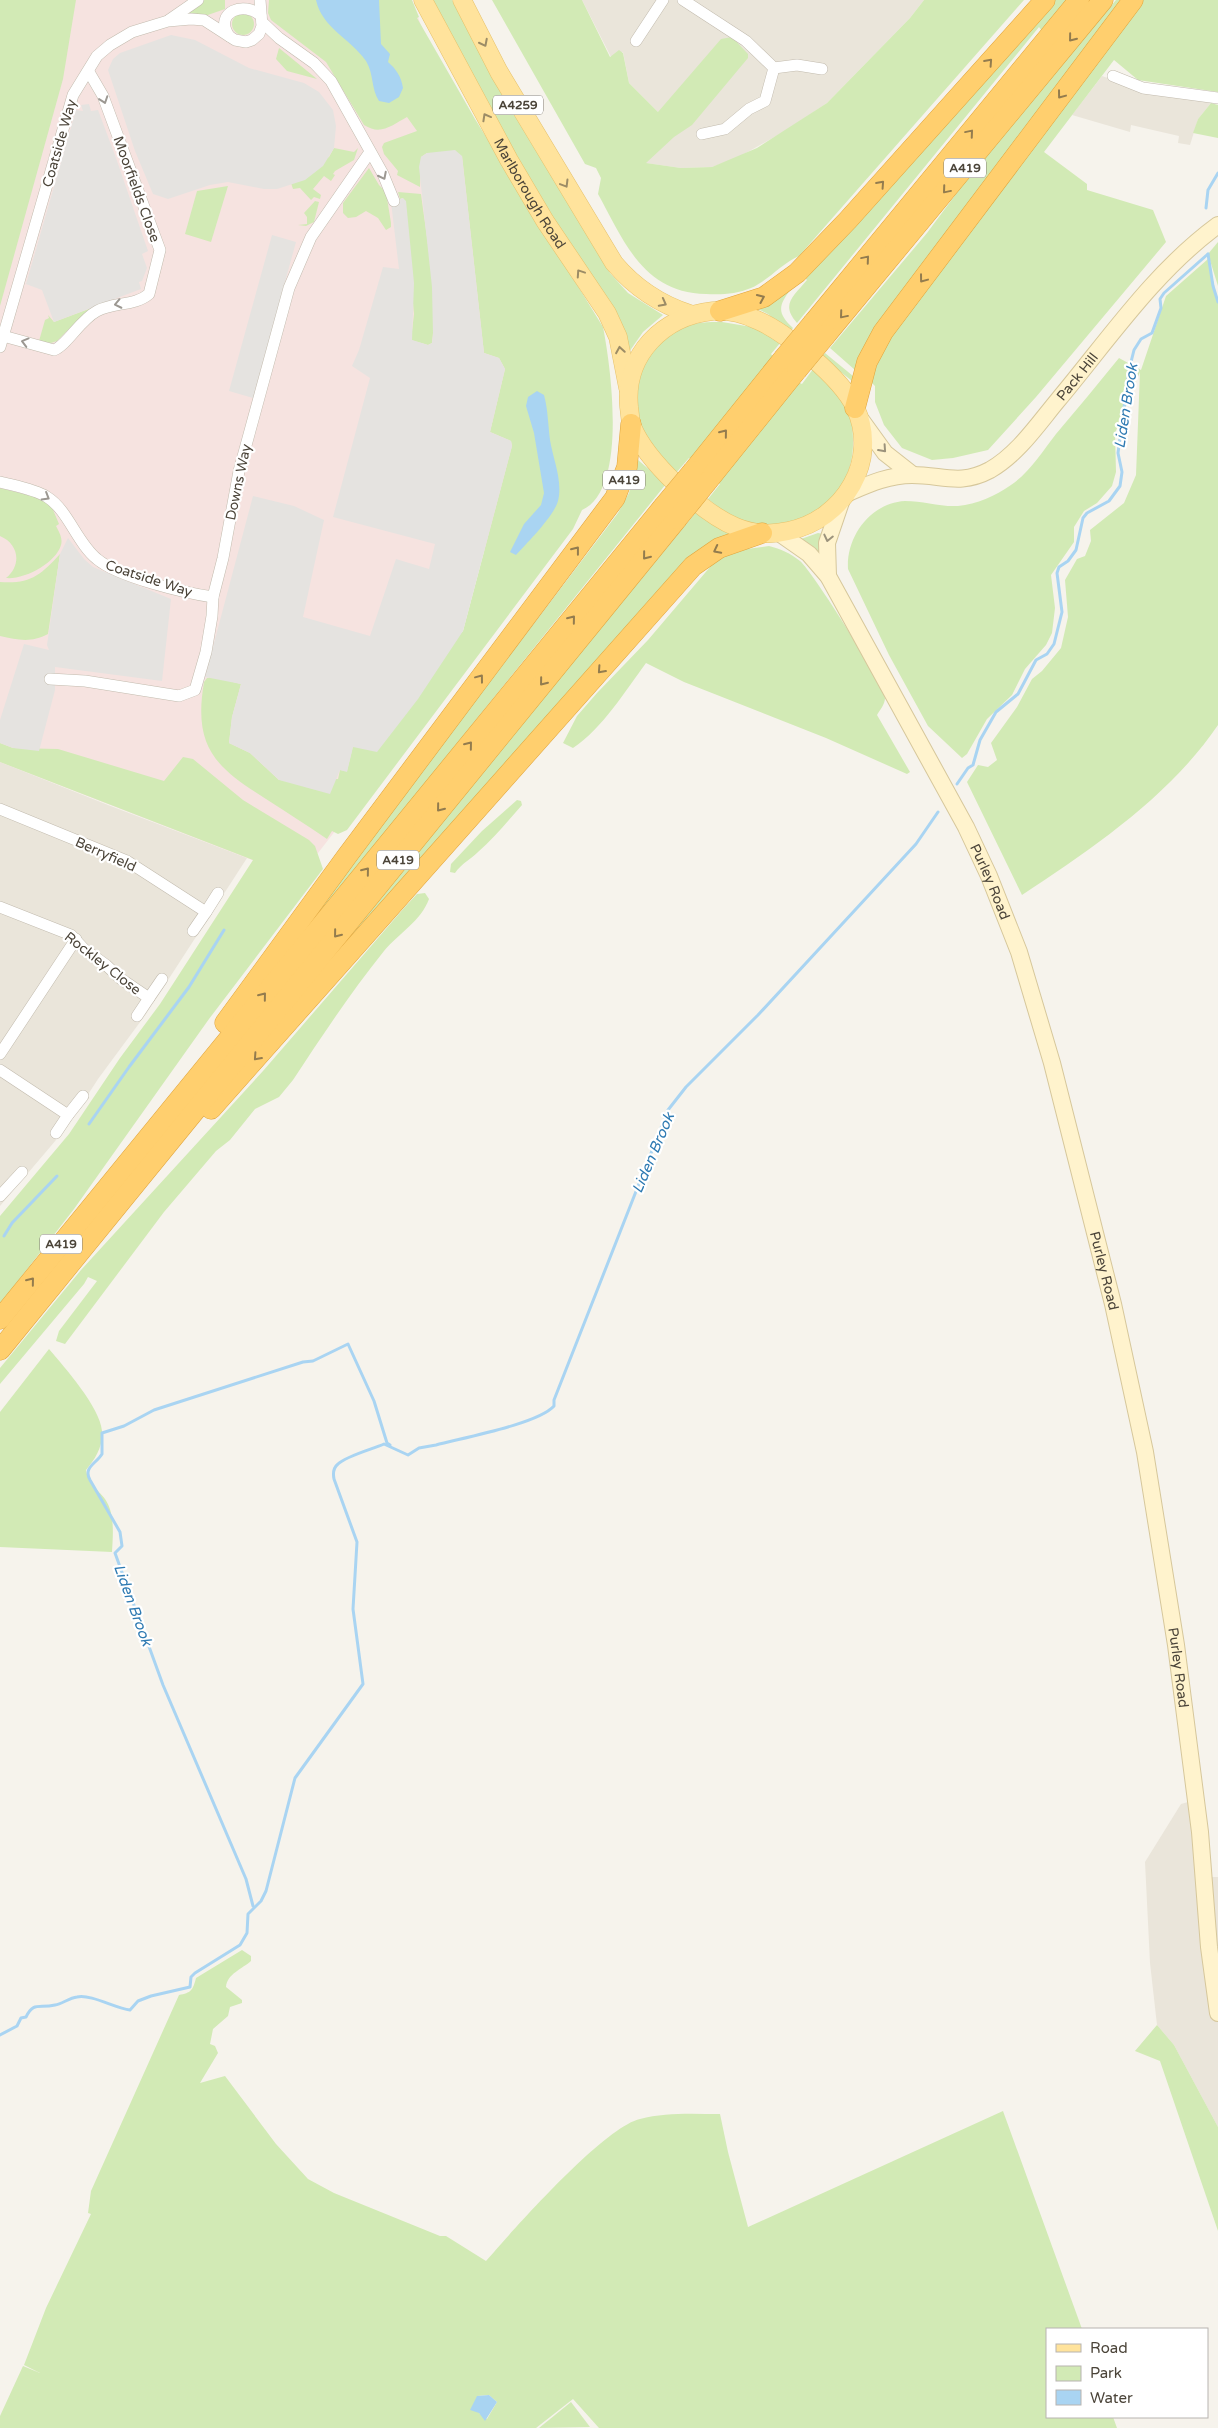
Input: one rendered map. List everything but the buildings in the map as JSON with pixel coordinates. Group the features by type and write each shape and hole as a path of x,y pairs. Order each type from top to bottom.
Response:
{"highway":[{"path":"720,311 764,296 797,274 848,220 1045,0"},
{"name":"A419","path":"820,329 1079,0"},
{"name":"A419","path":"0,1319 700,477 790,364 1103,0"},
{"name":"A419","path":"857,413 867,362 883,332 1133,0"},
{"name":"A419","path":"122,1170 327,884 615,498 627,467 631,424"},
{"name":"A419","path":"0,1350 121,1203 670,513"},
{"name":"A419","path":"121,1203 155,1171 688,572 713,552 771,533"}],"main road":[{"name":"Marlborough Road","path":"422,0 544,221 607,313 618,338 628,389 631,424"},
{"name":"A4259","path":"462,0 499,72 614,262 628,279 648,294 664,304 690,314"},
{"name":"Pack Hill","path":"844,498 880,480 913,475 961,480 982,474 1004,460 1030,434 1166,270 1193,244 1218,224"},
{"path":"628,389 637,361 647,344 662,329 690,314 720,311 756,319 785,337 839,382 857,413 885,453 913,475"},
{"path":"631,424 652,459 689,493 729,524 744,530 771,533 809,525 829,514 844,498 858,471 862,455 857,413"},
{"name":"Purley Road","path":"828,576 827,543 844,498"},
{"name":"Purley Road","path":"771,533 805,550 828,576 966,827 989,876 1019,952 1052,1062 1113,1304 1146,1460 1176,1645 1200,1832 1209,1947 1218,2013"}],"street":[{"path":"168,21 198,0"},
{"path":"228,0 225,26 230,36"},
{"path":"254,39 261,30 260,0"},
{"path":"636,41 663,0"},
{"path":"683,0 746,41 774,68"},
{"path":"227,14 243,2 252,6 285,42 308,58 331,81 370,152 394,201"},
{"name":"Coatside Way","path":"2,342 72,94 78,84 89,72 101,53 125,35 146,26 168,21 204,20 227,14"},
{"path":"204,20 239,42 254,39 285,42"},
{"path":"774,68 797,65 822,70"},
{"path":"702,134 725,129 750,109 765,101 774,68"},
{"name":"Moorfields Close","path":"2,342 56,349 80,324 96,312 114,304 140,300 149,294 160,250 103,96 89,72"},
{"path":"1120,76 1148,89 1218,98"},
{"name":"Downs Way","path":"50,679 85,681 179,696 191,693 198,686 212,616 213,597 245,446 296,269 322,218 370,152"},
{"name":"Coatside Way","path":"0,482 47,497 60,509 88,550 107,566 166,586 213,597"},
{"name":"Berryfield","path":"0,809 126,861 206,912"},
{"path":"193,931 218,893"},
{"name":"Rockley Close","path":"0,906 68,933 120,979 149,998"},
{"path":"0,1054 76,939"},
{"name":"Rockley Close","path":"137,1016 162,979"},
{"path":"0,1070 68,1115"},
{"path":"56,1133 83,1096"},
{"path":"0,1196 4,1183 22,1172"}],"shaded area":[{"path":"60,0 412,0 424,34 591,316 388,763 318,853 310,858 293,876 0,762 0,212"},
{"path":"582,0 924,0 910,18 827,103 785,131 737,158 712,167 681,168 645,163 662,116 629,83 623,52 611,57"},
{"path":"171,35 195,40 249,68 304,83 319,92 333,110 336,126 334,148 323,166 305,180 277,189 264,189 228,182 210,185 168,199 153,194 135,151 108,70 113,59 120,53"},
{"path":"1102,76 1143,90 1211,103 1198,119 1190,145 1178,143 1179,136 1131,125 1130,132 1072,115"},
{"path":"89,104 91,111 98,110 116,158 148,251 142,254 147,268 142,281 139,282 141,289 54,322 42,290 26,284 76,110 83,111 81,105"},
{"path":"455,150 462,156 484,353 499,358 505,369 490,432 511,441 512,446 463,631 418,699 377,752 353,747 347,772 340,770 330,794 279,780 250,753 229,743 232,717 241,684 205,677 253,496 294,506 324,520 303,617 370,636 396,559 429,569 435,544 333,517 370,378 352,366 359,350 383,267 399,269 391,202 403,198 406,201 414,283 412,340 428,345 432,343 433,334 432,287 419,167 421,157 427,153"},
{"path":"272,235 296,242 253,398 229,391"},
{"path":"68,538 84,559 93,567 171,599 162,681 55,667 55,690 39,751 13,748 0,743 0,720 24,644 49,650 47,645 60,554"},
{"path":"0,762 247,858 146,1014 98,1079 67,1127 0,1206"},
{"path":"1188,1802 1197,1877 1218,1877 1218,2127 1174,2045 1157,2025 1150,1963 1145,1862 1181,1804"}],"green space":[{"path":"0,0 76,0 63,79 0,306"},
{"path":"204,0 225,0 225,9 205,16 186,15"},
{"path":"269,0 412,0 419,17 417,18 475,119 603,327 612,397 613,426 611,454 606,479 596,498 582,510 573,529 347,830 338,834 332,831 327,839 248,787 221,765 205,739 201,704 204,682 207,678 213,677 241,684 232,717 229,743 250,753 279,780 338,779 340,770 347,771 353,746 463,631 512,446 511,441 490,432 505,369 499,358 484,353 462,156 427,153 421,157 420,187 397,175 398,171 384,154 382,147 384,143 417,131 407,117 391,126 376,130 364,125 326,62 271,20 268,13"},
{"path":"429,0 452,0 509,105 610,273 628,293 663,315 643,332 629,352 558,230"},
{"path":"492,0 582,0 610,57 619,50 623,53 629,83 658,112 721,39 732,37 748,54 748,58 692,125 674,137 646,163 681,168 712,167 757,148 827,103 910,18 924,0 1024,0 799,256 751,288 735,293 706,294 684,291 666,285 638,261 627,246 598,194 601,178 596,168 585,164"},
{"path":"1050,0 1067,0 1042,31 1039,27 797,323 792,316 789,305 807,280 803,276"},
{"path":"1116,0 1125,0 855,370 830,348 927,233 965,182"},
{"path":"1141,0 1218,0 1218,92 1138,80 1114,60 1044,152 1087,184 1087,190 1153,210 1166,242 1036,397 988,450 953,458 932,460 902,448 884,425 875,402 875,386 870,381 886,344"},
{"path":"243,13 251,16 254,24 251,32 243,35 235,32 232,24 235,16"},
{"path":"279,48 317,79 287,71 276,59"},
{"path":"1211,103 1218,105 1218,138 1193,133 1198,119"},
{"path":"334,148 354,152 358,148 354,160 335,171 331,181 324,176 313,189 321,195 320,199 314,197 311,200 300,188 293,189 289,177 329,157"},
{"path":"369,168 379,185 386,192 391,227 386,230 378,218 366,211 356,217 348,218 343,213 343,203"},
{"path":"228,186 211,242 185,234 197,191"},
{"path":"398,192 421,194 434,306 432,343 428,345 411,340 414,314 403,198 400,199"},
{"path":"315,201 319,202 314,222 306,226 298,225 307,224 307,217 304,213"},
{"path":"1218,242 1218,286 1208,254"},
{"path":"1208,259 1218,302 1218,725 1199,751 1154,798 1076,859 1022,895 967,782 978,765 988,767 997,760 991,743 1017,707 1032,679 1042,671 1061,648 1068,617 1065,580 1077,559 1085,556 1091,541 1090,530 1124,503 1136,475 1140,372 1115,433 1116,472 1112,486 1097,503 1084,511 1074,527 1074,542 1051,575 1055,608 1052,633 1046,645 1025,669 1012,695 987,719 967,754 962,758 928,726 889,655 848,569 851,545 856,534 871,515 892,503 905,501 945,506 965,505 992,496 1018,480 1035,462 1119,358 1141,370 1166,296"},
{"path":"791,289 781,309 784,318 793,328 790,332 768,314 758,309"},
{"path":"102,304 76,322 57,341 51,343 39,341 45,320 49,318 48,315 54,322"},
{"path":"722,322 752,327 781,342 771,354 775,359 693,460 689,458 676,473 655,451 640,425 637,415 636,392 641,370 658,342 670,333 688,325"},
{"path":"825,353 853,376 852,381 822,357"},
{"path":"813,369 838,393 849,410 853,439 852,458 846,476 838,492 826,505 812,515 795,523 777,527 751,526 731,516 708,499 720,484 715,481 796,381 802,384"},
{"path":"638,460 666,484 296,943 330,892 618,513 629,493"},
{"path":"0,488 36,497 51,505 59,524 56,526 60,535 61,545 53,558 30,573 13,578 6,578 14,567 16,555 11,544 0,536"},
{"path":"697,511 731,534 284,1014"},
{"path":"818,533 823,534 820,556 801,539"},
{"path":"769,546 778,548 800,561 847,628 873,672 885,698 877,715 910,772 907,774 826,738 684,682 646,663 594,731 573,748 563,743 577,716 648,640 716,560 739,550"},
{"path":"60,554 48,634 30,640 0,636 0,582 19,582 34,577"},
{"path":"0,743 13,748 58,749 164,781 183,757 193,759 243,800 309,840 315,846 323,869 209,1019 74,1209 0,1304 0,1216 69,1134 120,1058 160,1004 253,860 0,762"},
{"path":"517,800 521,801 522,805 495,835 455,873 450,872 451,864 482,831"},
{"path":"425,893 429,899 421,914 384,951 279,1097 255,1109 230,1140 216,1151 164,1212 65,1344 56,1341 59,1331 97,1281 88,1277 0,1384 0,1368 81,1270 263,1071 404,908 417,894"},
{"path":"49,1349 81,1388 100,1421 102,1437 100,1447 86,1470 91,1483 105,1499 110,1511 113,1524 112,1552 0,1547 0,1412"},
{"path":"242,1950 251,1956 251,1961 232,1975 227,1982 226,1987 242,2000 242,2003 230,2007 228,2016 213,2029 210,2044 215,2046 218,2053 200,2083 225,2076 276,2144 308,2179 334,2193 440,2236 446,2236 486,2261 516,2227 583,2159 624,2126 640,2119 670,2114 720,2114 748,2227 1003,2111 1082,2328 1046,2328 1046,2418 1113,2418 1117,2428 599,2428 573,2399 536,2428 0,2428 0,2416 23,2366 40,2373 24,2365 46,2308 91,2214 88,2213 91,2191 179,1995 191,1990 196,1978","holes":["489,2395 497,2402 487,2419 479,2413 477,2396"]},
{"path":"1157,2025 1174,2045 1218,2127 1218,2231 1160,2061 1135,2051"},
{"path":"571,2402 590,2427 539,2428"}],"water":[{"path":"316,0 379,0 381,44 390,54 388,62 396,70 401,80 403,88 399,97 389,103 379,101 366,61 360,53 330,26 319,10"},
{"path":"537,391 544,395 550,440 558,478 558,501 540,529 516,555 510,552 524,524 541,505 544,493 534,433 526,406 528,397"},
{"path":"489,2395 497,2402 485,2421 479,2413 470,2410 477,2396"}],"waterway":[{"name":"Liden Brook","path":"1206,208 1208,190 1218,173"},
{"name":"Liden Brook","path":"1208,254 1213,286 1218,302"},
{"name":"Liden Brook","path":"957,784 968,768 973,765 980,740 996,712 1018,694 1036,660 1047,654 1054,644 1062,612 1057,573 1059,567 1068,561 1076,550 1083,518 1087,513 1109,501 1120,486 1122,472 1118,453 1129,370 1134,350 1141,339 1152,333 1161,308 1160,299 1164,293 1208,254"},
{"name":"Liden Brook","path":"0,2035 17,2026 21,2018 26,2017 34,2007 58,2004 77,1997 89,1997 130,2010 138,2001 151,1996 190,1987 191,1977 195,1973 240,1945 247,1933 248,1914 261,1901 266,1891 295,1778 363,1684 353,1609 357,1542 334,1479 335,1467 347,1458 384,1444 408,1455 419,1448 481,1434 532,1419 554,1406 554,1400 668,1110 686,1087 758,1015 916,844 938,812"},
{"path":"89,1124 189,987 224,930"},
{"path":"4,1236 12,1223 57,1176"},
{"name":"Liden Brook","path":"253,1906 246,1879 163,1685 115,1553 122,1546 120,1532 90,1480 88,1472 102,1454 102,1433 124,1426 154,1410 303,1362 313,1361 348,1344 374,1401 387,1443 390,1445"}]}
